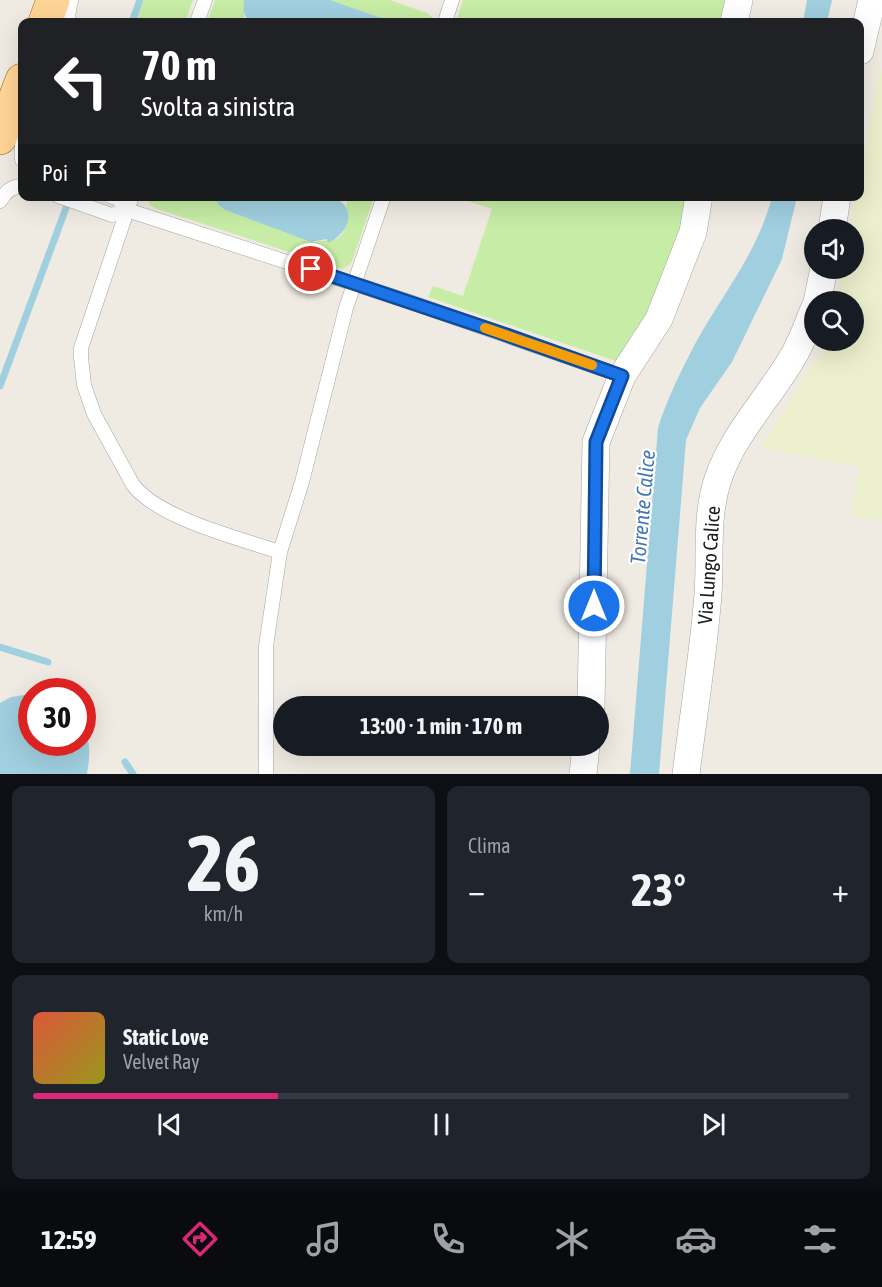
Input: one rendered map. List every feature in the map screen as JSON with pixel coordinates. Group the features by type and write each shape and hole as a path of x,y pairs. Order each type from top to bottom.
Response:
{"main road":[{"path":"46,18 53,0"},
{"path":"0,138 18,91"}],"street":[{"path":"735,18 739,0"},
{"path":"864,34 872,0"},
{"path":"591,696 596,442 622,376 659,320 693,232 698,201"},
{"path":"834,219 836,201"},
{"name":"Via Lungo Calice","path":"686,774 710,574 708,542 710,512 717,480 736,440 794,355 804,332"},
{"path":"583,774 585,756"}],"lane":[{"path":"68,18 71,0"},
{"path":"198,18 205,0"},
{"path":"446,18 453,0"},
{"path":"0,201 7,191 18,186"},
{"path":"73,201 112,215 127,210"},
{"path":"120,201 127,210 508,335 622,376"},
{"path":"130,201 81,348 84,385 94,414 141,496 182,517 280,552"},
{"path":"266,774 266,646 280,552 302,482 346,308 382,201"}],"green space":[{"path":"144,0 193,0 186,18 137,18"},
{"path":"215,0 244,0 244,18 208,18"},
{"path":"330,0 390,0 427,13 432,18 382,18"},
{"path":"463,0 733,0 731,18 457,18"},
{"path":"879,71 882,71 882,521 851,515 859,467 761,447 822,351 864,351 864,291 838,291 840,279 864,279 864,219 852,219 855,201 864,201 864,155"},
{"path":"148,201 217,201 225,210 312,242 337,239 343,233 347,224 347,201 373,201 352,261 342,269 150,205"},
{"path":"468,201 694,201 680,255 619,362 428,297 433,286 463,296 492,209"}],"water":[{"path":"244,0 330,0 382,18 246,18"},
{"path":"807,0 832,0 828,18 804,18"},
{"path":"216,201 339,201 344,204 348,217 342,233 333,240 328,243 327,239 311,242 225,210"},
{"path":"771,201 796,201 782,259 732,362 700,408 686,440 659,774 630,774 658,428 670,396 695,344 738,273 766,218"},
{"path":"18,696 18,756 89,756 87,774 0,774 0,703"}],"waterway":[{"path":"133,18 140,0"},
{"path":"0,386 69,201"},
{"path":"0,647 48,662"},
{"path":"125,762 133,774"}],"slow traffic":[{"path":"485,328 592,365"}],"route":[{"path":"311,269 622,376 596,442 594,606"}],"water label":[{"name":"Torrente Calice","path":"643,507"}]}
